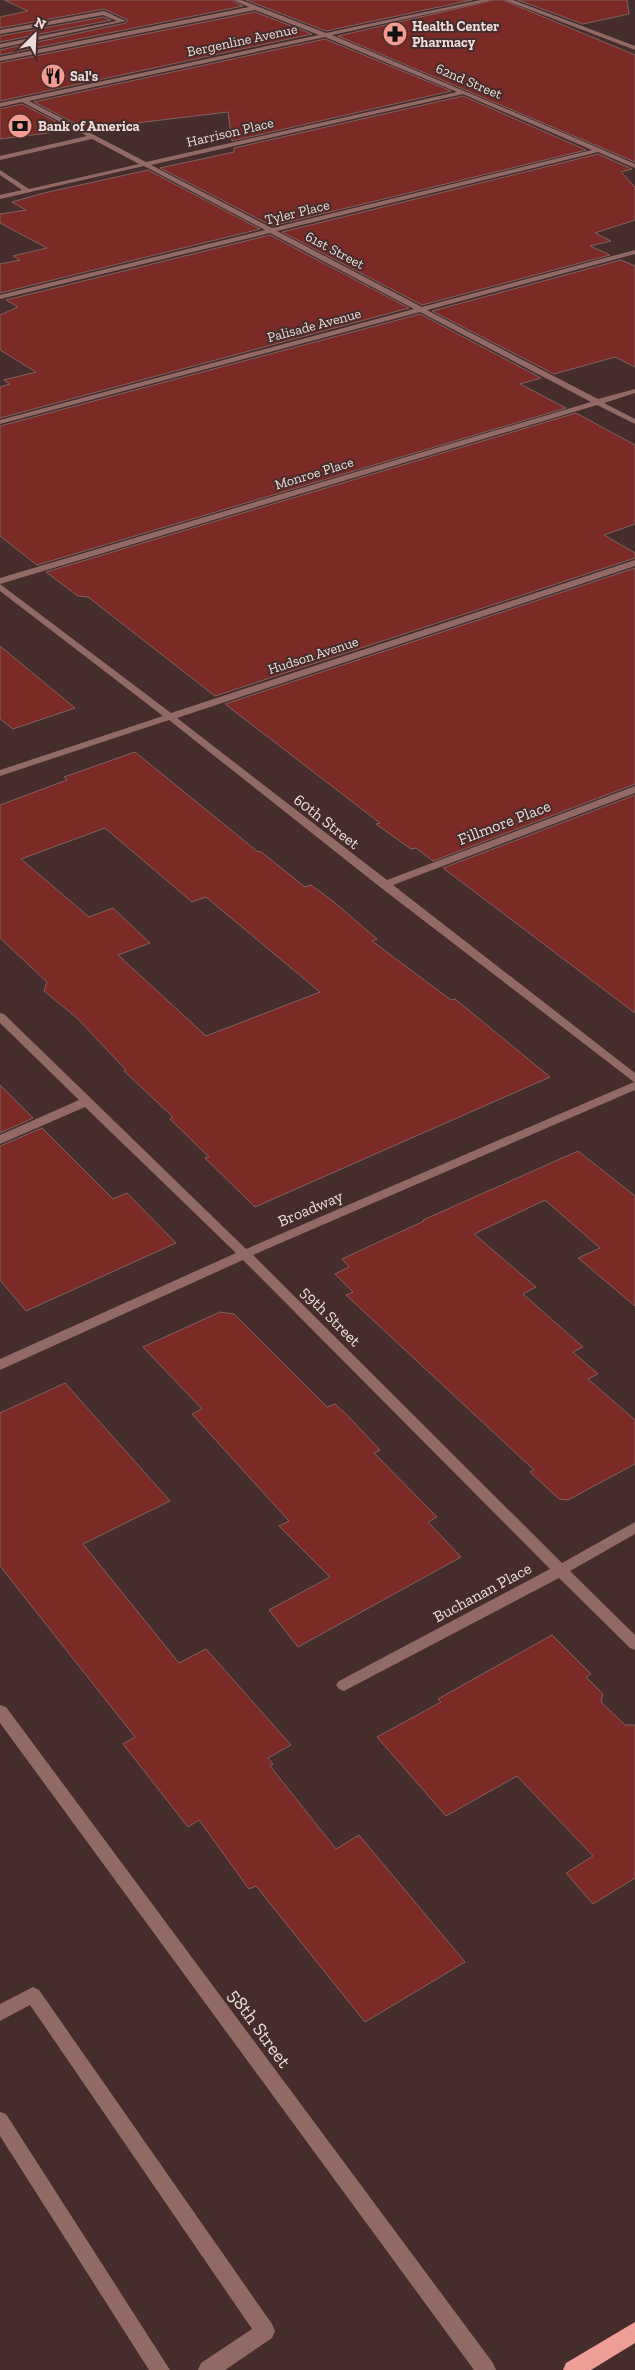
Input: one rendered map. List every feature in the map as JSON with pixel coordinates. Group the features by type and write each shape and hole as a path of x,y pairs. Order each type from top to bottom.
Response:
{"main road":[{"path":"574,2370 635,2332"}],"street":[{"name":"62nd Street","path":"236,0 465,92 635,166"},
{"name":"Bergenline Avenue","path":"0,105 489,0"},
{"path":"508,0 635,48"},
{"path":"0,59 255,8"},
{"path":"0,32 104,12 124,22 0,46"},
{"name":"Harrison Place","path":"0,197 465,92"},
{"name":"61st Street","path":"23,100 635,422"},
{"path":"0,158 93,137"},
{"name":"Tyler Place","path":"0,297 599,150"},
{"path":"0,172 28,191"},
{"name":"Palisade Avenue","path":"0,422 635,252"},
{"name":"Monroe Place","path":"0,581 635,391"},
{"name":"Hudson Avenue","path":"0,773 635,563"},
{"name":"60th Street","path":"0,587 172,716 384,885 635,1079"},
{"name":"Fillmore Place","path":"384,885 635,788"},
{"name":"59th Street","path":"0,1016 85,1102 245,1254 559,1571 635,1644"},
{"name":"Broadway","path":"0,1365 245,1254 635,1086"},
{"path":"0,1140 85,1102"},
{"name":"Buchanan Place","path":"344,1685 559,1571 635,1527"},
{"name":"58th Street","path":"0,1710 486,2370"},
{"path":"0,2013 33,1995 265,2331 208,2370"},
{"path":"0,2120 160,2370"}],"building":[{"path":"4,0 231,0 243,6 0,55 0,50 126,23 128,20 104,9 0,28 0,17 28,11"},
{"path":"246,0 472,0 326,31"},
{"path":"494,0 503,0 635,55 635,162 338,36"},
{"path":"518,0 627,0 629,14 583,24"},
{"path":"255,12 312,34 0,101 0,63"},
{"path":"103,17 111,20 0,42 0,36"},
{"path":"325,39 451,91 232,141 228,112 86,129 34,102"},
{"path":"463,96 586,150 272,226 160,168 234,152 234,148"},
{"path":"22,104 72,130 0,139 0,109"},
{"path":"598,154 632,169 621,172 635,187 635,220 595,233 611,241 590,246 610,255 422,305 282,232"},
{"path":"148,170 260,229 0,293 0,264 20,260 13,256 47,248 0,223 0,214 26,210 12,202"},
{"path":"270,235 409,308 0,418 0,387 10,384 4,380 36,372 0,350 0,315 18,307 6,300"},
{"path":"621,260 635,266 635,367 615,357 554,374 432,311"},
{"path":"420,314 541,378 520,384 566,408 37,565 0,536 0,426"},
{"path":"576,413 635,445 635,524 604,535 635,553 635,558 215,696 88,597 78,596 46,572"},
{"path":"635,568 635,784 433,861 416,848 411,849 376,824 380,823 225,704"},
{"path":"0,646 75,708 13,729 0,719"},
{"path":"135,752 258,852 260,851 305,887 311,885 334,902 377,939 372,941 451,1000 455,999 550,1077 255,1207 205,1158 209,1157 170,1119 173,1117 124,1071 126,1070 76,1017 44,991 47,982 0,938 0,805 67,780 64,777","holes":["105,828 192,902 206,897 320,992 206,1036 118,955 150,943 113,908 89,917 21,859"]},
{"path":"635,795 635,1013 443,868"},
{"path":"0,1085 33,1118 0,1133"},
{"path":"42,1128 113,1199 127,1193 176,1243 26,1311 0,1280 0,1146"},
{"path":"578,1151 635,1196 635,1306 578,1258 600,1248 545,1200 474,1234 536,1287 523,1294 583,1347 573,1352 598,1374 588,1379 635,1420 635,1464 568,1500 559,1499 530,1472 534,1470 346,1295 353,1292 335,1274 349,1267 342,1259 423,1220"},
{"path":"220,1312 234,1314 327,1407 335,1404 347,1415 380,1450 374,1453 437,1517 428,1522 461,1557 298,1647 269,1610 330,1577 279,1526 289,1521 192,1414 202,1409 143,1347"},
{"path":"65,1383 170,1501 83,1544 179,1663 206,1649 291,1745 268,1758 273,1764 270,1766 336,1849 359,1835 465,1962 365,2022 256,1886 249,1889 199,1820 188,1827 123,1744 135,1737 0,1566 0,1413"},
{"path":"552,1635 591,1674 586,1677 603,1694 601,1702 625,1725 635,1725 635,1878 593,1904 566,1873 593,1856 517,1776 446,1816 377,1737 441,1702 438,1699"}],"place":[{"name":"Health Center Pharmacy","path":"395,34"},
{"name":"Sal's","path":"53,76"},
{"name":"Bank of America","path":"20,126"}]}
